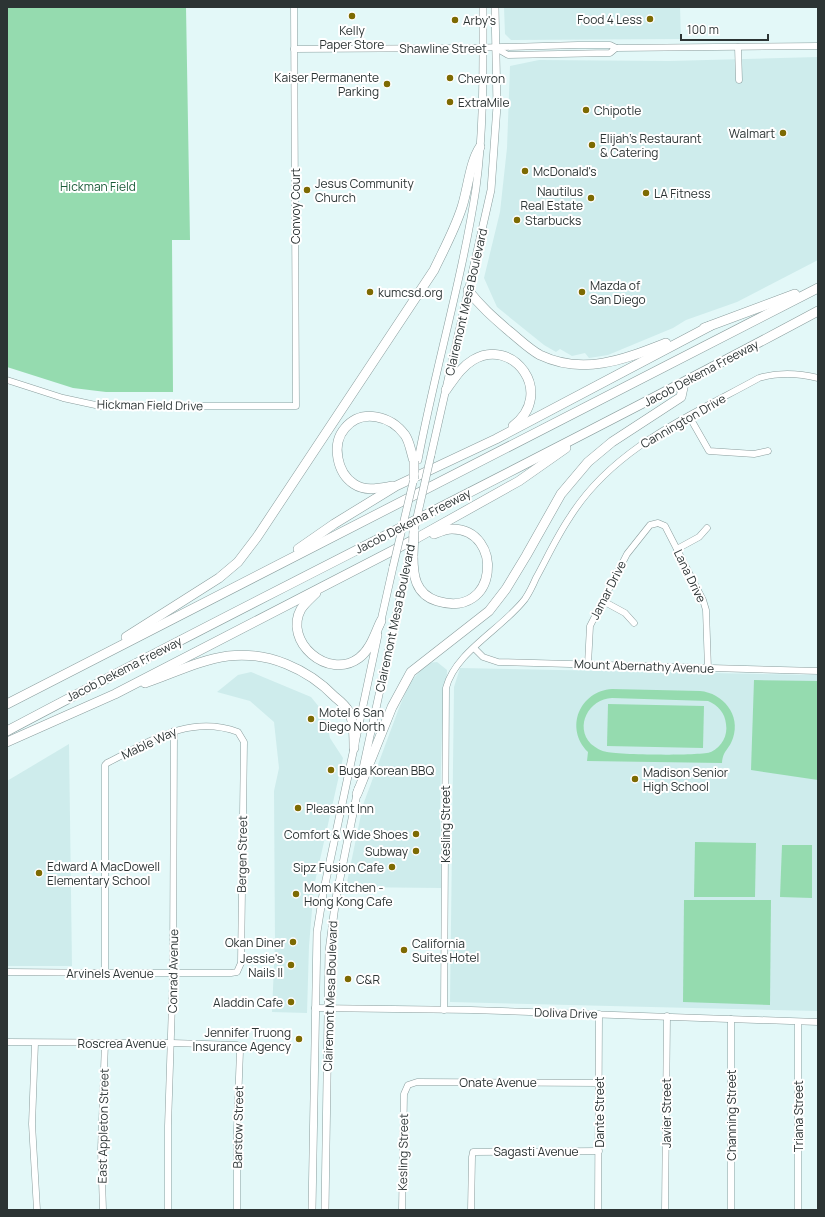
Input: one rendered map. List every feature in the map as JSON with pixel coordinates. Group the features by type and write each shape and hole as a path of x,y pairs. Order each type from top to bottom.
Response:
{"highway":[{"path":"79,667 219,578 238,562 257,536 434,270 452,233 470,182 474,157 480,147"},
{"path":"468,290 476,301 522,342 539,354 559,362 592,366 618,361 818,287"},
{"name":"Jacob Dekema Freeway","path":"7,704 818,287"},
{"name":"Jacob Dekema Freeway","path":"7,731 114,674 684,383 818,311"},
{"path":"270,569 334,524 396,486 496,439 710,326"},
{"path":"446,390 465,366 479,357 501,356 519,365 529,380 532,389 529,404 521,420 496,439"},
{"path":"357,794 392,707 411,672 489,611 506,589 561,494 588,462 612,442 681,397 684,383"},
{"path":"396,486 371,489 354,484 342,472 336,449 344,428 363,416 382,417 397,426 406,436 416,461 414,479"},
{"path":"7,742 115,694 341,576 519,481 600,426"},
{"path":"451,529 464,531 477,540 484,548 488,559 485,583 479,592 470,600 459,603 435,600 424,594 414,578 410,559 416,535 451,529"},
{"path":"341,576 316,594 301,610 298,630 301,639 311,654 325,663 333,665 352,662 359,658 368,648 381,621"},
{"path":"115,694 180,671 205,660 230,656 257,657 280,662 303,670 325,686 347,709 353,723 354,748"}],"main road":[{"name":"Clairemont Mesa Boulevard","path":"416,461 466,241 476,187 483,106 483,7"},
{"name":"Clairemont Mesa Boulevard","path":"416,535 431,455 492,190 497,106 495,7"},
{"name":"Clairemont Mesa Boulevard","path":"312,1210 316,932 381,621 414,479"},
{"name":"Clairemont Mesa Boulevard","path":"325,1210 327,1010 331,927 357,794 410,559"}],"street":[{"name":"Convoy Court","path":"294,7 296,406"},
{"name":"Shawline Street","path":"294,49 496,48 507,46 586,45 610,45 616,48 818,46"},
{"path":"738,47 739,80"},
{"name":"Cannington Drive","path":"474,648 501,625 525,599 570,517 591,487 612,466 647,440 759,378 772,374 800,374 818,378"},
{"name":"Hickman Field Drive","path":"7,380 63,398 100,406 296,406"},
{"path":"689,416 709,451 754,454 768,451"},
{"name":"Lana Drive","path":"650,525 658,523 665,526 703,600 706,610 708,669"},
{"name":"Jamar Drive","path":"588,664 590,626 627,554 650,525"},
{"path":"677,550 699,537 707,528"},
{"path":"603,601 625,613 634,623"},
{"name":"Mount Abernathy Avenue","path":"474,648 483,656 498,662 818,671"},
{"name":"Kesling Street","path":"444,1010 446,688 455,667 465,655 474,648"},
{"name":"Mable Way","path":"105,973 105,766 107,763 161,736 183,728 201,725 226,728 238,732 241,735"},
{"name":"Conrad Avenue","path":"168,1210 168,1126 172,1042 173,973 174,731"},
{"name":"Bergen Street","path":"237,972 241,964 244,742 241,735"},
{"name":"Arvinels Avenue","path":"7,972 237,972"},
{"name":"Doliva Drive","path":"315,1008 327,1010 444,1010 599,1014 818,1022"},
{"name":"Dante Street","path":"598,1210 599,1014"},
{"name":"Javier Street","path":"665,1210 666,1016"},
{"name":"Channing Street","path":"731,1019 731,1210"},
{"name":"Triana Street","path":"798,1022 798,1210"},
{"name":"Roscrea Avenue","path":"7,1042 172,1042 237,1045"},
{"path":"35,1042 32,1124 37,1210"},
{"name":"East Appleton Street","path":"103,1210 101,1150 105,1042"},
{"name":"Barstow Street","path":"237,1045 240,1051 237,1129 237,1210"},
{"name":"Onate Avenue","path":"404,1094 408,1085 417,1082 599,1083"},
{"name":"Kesling Street","path":"402,1210 404,1094"},
{"name":"Sagasti Avenue","path":"471,1210 473,1152 599,1152"}],"shaded area":[{"path":"504,7 680,7 681,39 511,40 505,34"},
{"path":"818,57 818,260 737,302 686,320 673,328 608,355 589,358 585,353 572,356 560,349 556,352 544,345 497,307 484,278 500,212 507,148 510,66 539,60 669,61"},
{"path":"437,662 447,670 446,700 442,728 440,808 441,888 346,887 363,805 399,708 410,682 428,663"},
{"name":"Madison Senior High School","path":"460,668 818,675 818,1011 450,1002 454,687"},
{"path":"251,672 311,697 324,713 330,738 343,758 314,886 309,946 307,1013 272,1012 275,942 274,791 279,768 274,722 250,701 217,692 238,675"},
{"name":"Edward A MacDowell Elementary School","path":"69,744 72,966 7,966 7,781"}],"green space":[{"name":"Hickman Field","path":"7,7 186,7 190,240 172,240 173,392 106,392 73,388 7,367"},
{"path":"754,680 818,681 818,780 751,770"},
{"path":"612,689 700,691 716,696 728,707 732,714 735,729 733,738 724,755 722,763 587,761 588,752 581,742 577,732 579,712 584,703 591,696 601,691","holes":["612,698 708,701 718,707 723,713 726,728 725,736 721,744 711,752 660,755 615,753 599,749 591,744 586,737 584,729 586,715 591,708 604,700"]},
{"path":"608,704 704,706 703,748 607,746"},
{"path":"695,842 756,843 755,897 694,897"},
{"path":"782,845 812,845 812,898 780,897"},
{"path":"684,900 771,900 770,1005 683,1002"}],"place":[{"name":"Kelly Paper Store","path":"352,16"},
{"name":"Food 4 Less","path":"650,19"},
{"name":"Arby's","path":"455,20"},
{"name":"Chevron","path":"450,78"},
{"name":"Kaiser Permanente Parking","path":"387,84"},
{"name":"ExtraMile","path":"450,102"},
{"name":"Chipotle","path":"586,110"},
{"name":"Walmart","path":"783,133"},
{"name":"Elijah's Restaurant & Catering","path":"592,145"},
{"name":"McDonald's","path":"525,171"},
{"name":"Jesus Community Church","path":"307,190"},
{"name":"LA Fitness","path":"646,193"},
{"name":"Nautilus Real Estate","path":"591,198"},
{"name":"Starbucks","path":"517,220"},
{"name":"kumcsd.org","path":"370,292"},
{"name":"Mazda of San Diego","path":"582,292"},
{"name":"Motel 6 San Diego North","path":"311,719"},
{"name":"Buga Korean BBQ","path":"331,770"},
{"name":"Madison Senior High School","path":"635,779"},
{"name":"Pleasant Inn","path":"298,808"},
{"name":"Comfort & Wide Shoes","path":"416,834"},
{"name":"Subway","path":"416,851"},
{"name":"Sipz Fusion Cafe","path":"392,867"},
{"name":"Edward A MacDowell Elementary School","path":"39,873"},
{"name":"Mom Kitchen - Hong Kong Cafe","path":"296,894"},
{"name":"Okan Diner","path":"293,942"},
{"name":"California Suites Hotel","path":"404,950"},
{"name":"Jessie's Nails II","path":"291,965"},
{"name":"C&R","path":"348,979"},
{"name":"Aladdin Cafe","path":"291,1002"},
{"name":"Jennifer Truong Insurance Agency","path":"299,1039"}]}
